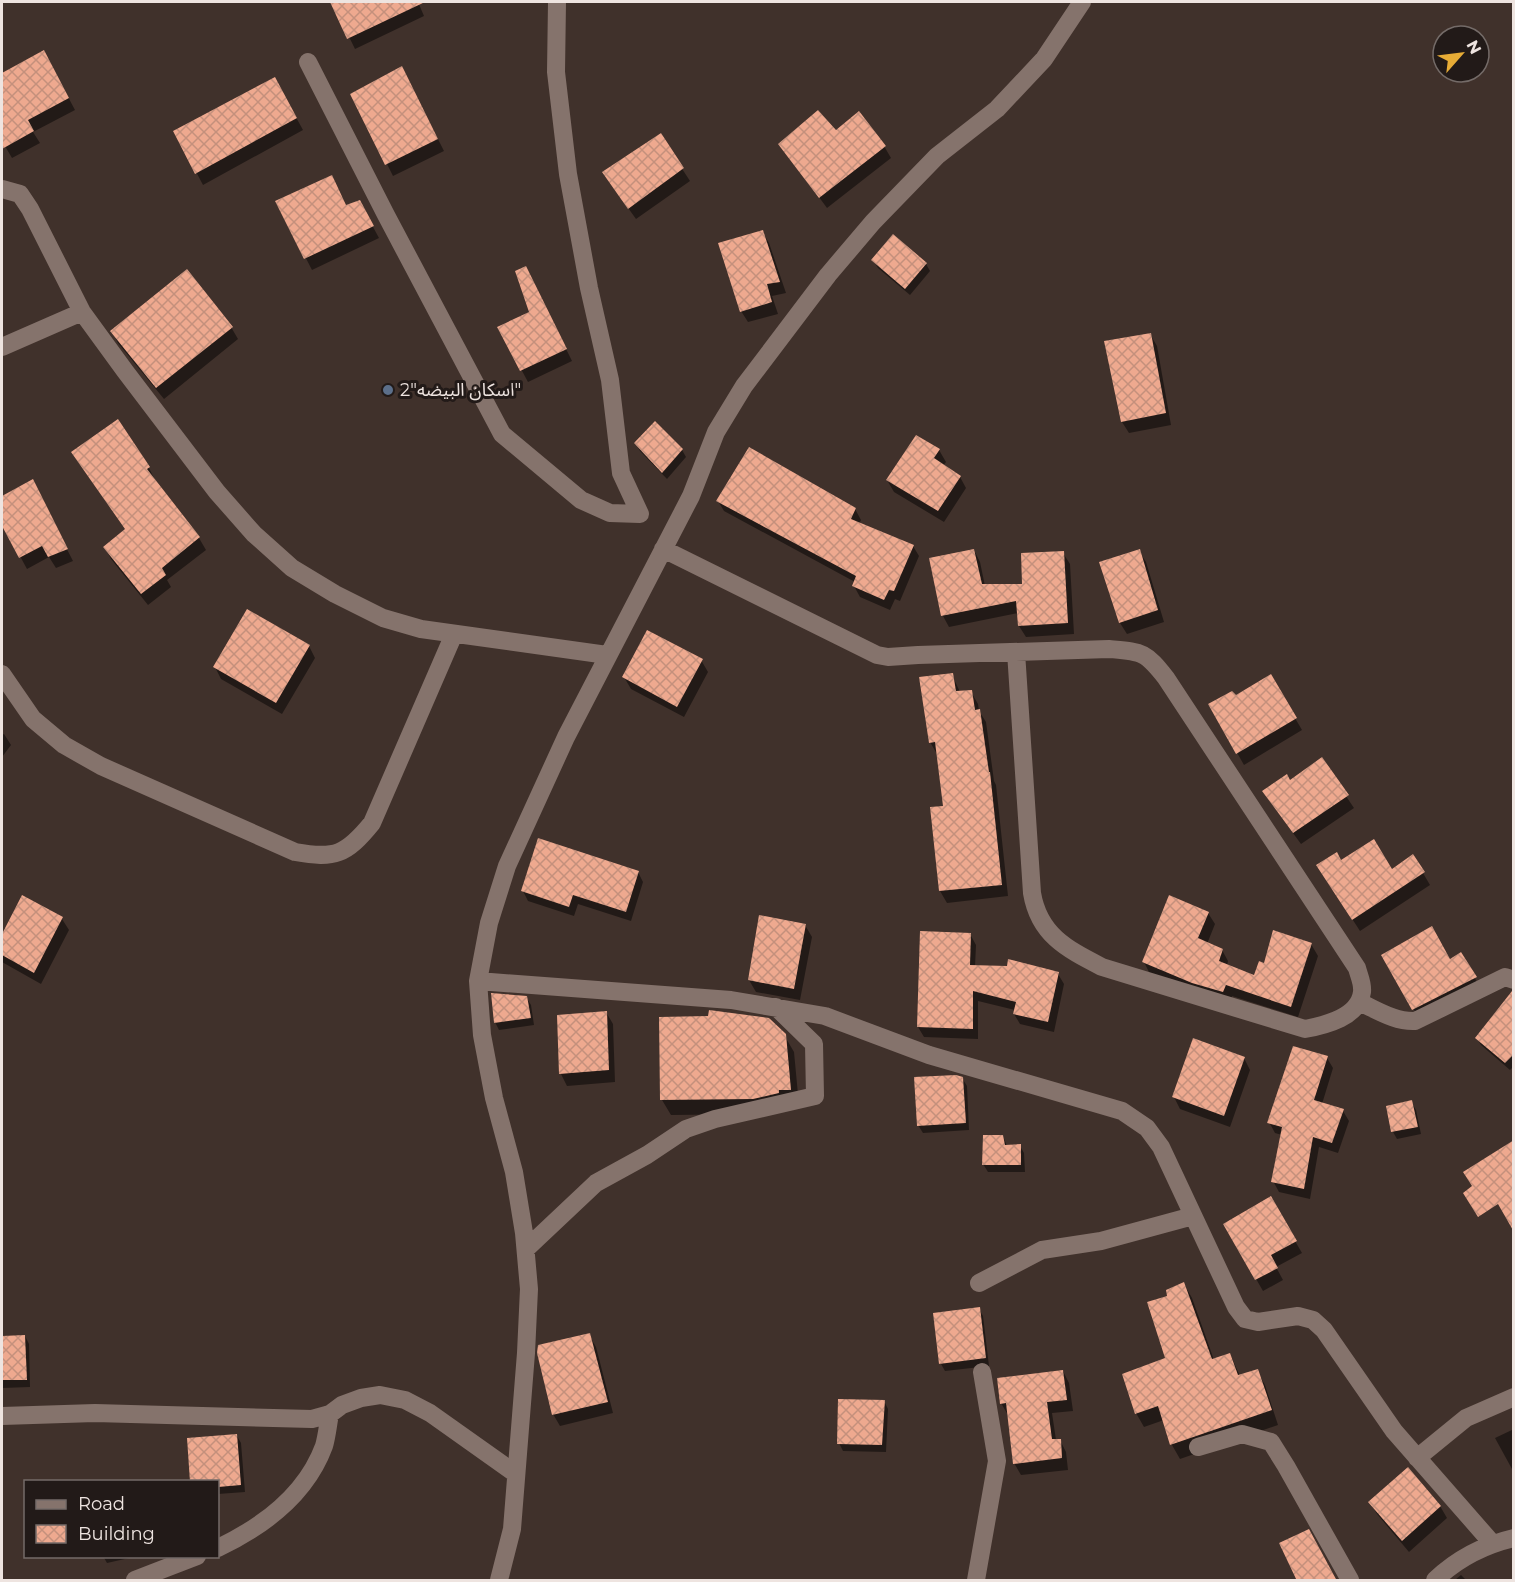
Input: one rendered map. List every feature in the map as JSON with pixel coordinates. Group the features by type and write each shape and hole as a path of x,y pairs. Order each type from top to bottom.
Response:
{"street":[{"path":"308,62 502,434 581,500 610,513 640,514 621,473 610,380 589,288 568,174 556,72 557,2"},
{"path":"499,1581 512,1528 530,1289 514,1172 494,1098 482,1035 478,981 489,923 507,866 557,756 691,496 716,432 744,386 828,275 873,222 937,156 998,109 1044,59 1082,2"},
{"path":"2,189 20,194 30,209 82,312 217,492 254,534 292,568 383,618 421,629 607,656"},
{"path":"2,347 82,312"},
{"path":"663,549 877,655 888,657 1016,652 1109,649 1140,652 1155,664 1357,968 1362,984 1359,1002 1343,1016 1325,1025 1305,1029 1102,968 1082,957 1048,932 1034,907 1032,893 1016,652"},
{"path":"2,674 33,719 64,745 101,766 295,852 319,856 338,853 356,842 372,823 454,634"},
{"path":"1359,1002 1405,1022 1415,1021 1505,977 1514,980"},
{"path":"478,981 731,1000 825,1016 929,1055 1122,1111 1147,1128 1161,1148 1236,1307 1245,1319 1258,1322 1298,1316 1313,1320 1324,1330 1394,1431 1492,1543"},
{"path":"526,1249 596,1183 647,1155 686,1129 715,1119 815,1096 814,1044 776,1007"},
{"path":"979,1283 1042,1250 1101,1241 1193,1216"},
{"path":"976,1581 997,1461 982,1372"},
{"path":"2,1416 95,1413 312,1419 330,1414 342,1405 360,1398 380,1395 405,1400 430,1413 516,1474"},
{"path":"1417,1458 1466,1418 1514,1397"},
{"path":"219,1547 259,1526 288,1501 310,1474 324,1446 330,1414"},
{"path":"1198,1447 1242,1434 1271,1442 1350,1581"},
{"path":"1435,1581 1449,1567 1492,1543 1514,1538"},
{"path":"135,1581 194,1558"}],"building":[{"path":"330,2 425,2 347,39"},
{"path":"44,50 69,98 28,120 34,131 2,149 2,73"},
{"path":"402,66 438,139 385,165 350,94"},
{"path":"275,77 297,118 195,174 173,131"},
{"path":"818,110 836,130 859,111 886,146 819,198 778,144"},
{"path":"661,133 684,168 628,209 602,172"},
{"path":"332,175 346,205 360,200 374,226 304,259 275,201"},
{"path":"763,230 780,282 767,284 772,302 740,312 718,243"},
{"path":"893,234 927,263 905,289 871,260"},
{"path":"526,266 567,349 520,371 497,327 529,312 515,271"},
{"path":"187,269 233,327 156,388 110,331"},
{"path":"1151,333 1166,413 1121,422 1104,341"},
{"path":"118,419 150,467 147,469 200,537 162,568 166,575 141,594 103,547 125,529 71,452"},
{"path":"655,421 683,449 662,473 634,443"},
{"path":"916,435 940,449 934,458 961,476 938,511 886,480"},
{"path":"749,447 856,508 851,519 914,545 894,591 889,590 884,600 852,586 856,576 716,501"},
{"path":"33,479 68,549 48,557 42,546 19,558 2,526 2,496"},
{"path":"974,549 982,584 1022,584 1021,553 1064,551 1068,623 1018,626 1016,601 941,616 929,558"},
{"path":"1140,549 1158,610 1119,623 1099,562"},
{"path":"247,609 310,645 276,703 213,667"},
{"path":"647,630 703,659 677,707 622,677"},
{"path":"953,673 956,691 972,690 975,710 980,709 990,772 1002,885 939,891 930,807 943,806 935,742 929,743 919,677"},
{"path":"1271,674 1297,718 1236,754 1208,704 1232,691 1236,695"},
{"path":"1322,757 1349,795 1293,833 1262,791 1287,774 1290,780"},
{"path":"538,838 639,871 626,912 573,895 569,907 521,891"},
{"path":"1374,839 1392,869 1413,854 1425,872 1352,920 1316,865 1337,852 1341,860"},
{"path":"22,895 63,917 34,973 2,955 2,934"},
{"path":"1169,895 1209,912 1198,938 1223,949 1219,961 1254,975 1259,961 1264,963 1273,930 1312,943 1291,1007 1226,985 1223,992 1192,983 1142,962"},
{"path":"759,915 806,924 794,989 748,980"},
{"path":"1432,926 1450,959 1461,952 1477,977 1412,1010 1381,955"},
{"path":"920,931 971,933 970,965 1007,966 1008,959 1059,972 1048,1022 1013,1014 1016,1002 973,991 973,1029 917,1027"},
{"path":"1512,991 1514,1054 1505,1063 1475,1038"},
{"path":"491,993 527,996 531,1018 494,1023"},
{"path":"709,1010 769,1018 786,1034 791,1090 779,1090 779,1093 753,1099 660,1100 659,1017 708,1016"},
{"path":"607,1011 609,1070 559,1074 557,1015"},
{"path":"1193,1038 1245,1057 1224,1116 1172,1097"},
{"path":"1293,1046 1328,1056 1314,1100 1344,1109 1332,1143 1313,1137 1304,1189 1271,1182 1282,1127 1267,1123"},
{"path":"956,1075 963,1077 966,1123 917,1126 914,1077"},
{"path":"1412,1100 1418,1127 1391,1132 1386,1106"},
{"path":"983,1135 1003,1135 1005,1145 1021,1144 1021,1165 982,1165"},
{"path":"1514,1140 1514,1232 1498,1204 1478,1217 1463,1193 1472,1186 1463,1172"},
{"path":"1271,1196 1297,1241 1271,1255 1278,1268 1255,1280 1223,1224"},
{"path":"1184,1282 1212,1359 1230,1353 1238,1375 1258,1369 1272,1410 1170,1445 1158,1406 1135,1414 1122,1374 1165,1358 1147,1302 1167,1296 1166,1290"},
{"path":"980,1307 986,1358 939,1364 933,1313"},
{"path":"590,1333 608,1402 552,1415 537,1353 538,1345"},
{"path":"25,1335 27,1380 2,1380 2,1336"},
{"path":"1063,1370 1067,1400 1047,1402 1052,1439 1061,1439 1062,1458 1013,1464 1006,1403 1000,1404 997,1378"},
{"path":"838,1399 885,1400 882,1445 837,1444"},
{"path":"237,1434 241,1485 219,1487 219,1480 190,1480 187,1438"},
{"path":"1408,1467 1441,1506 1402,1541 1368,1502"},
{"path":"1309,1529 1337,1581 1297,1581 1279,1543"}],"place":[{"name":"اسكان البيضه\"2\"","path":"388,390"}]}
